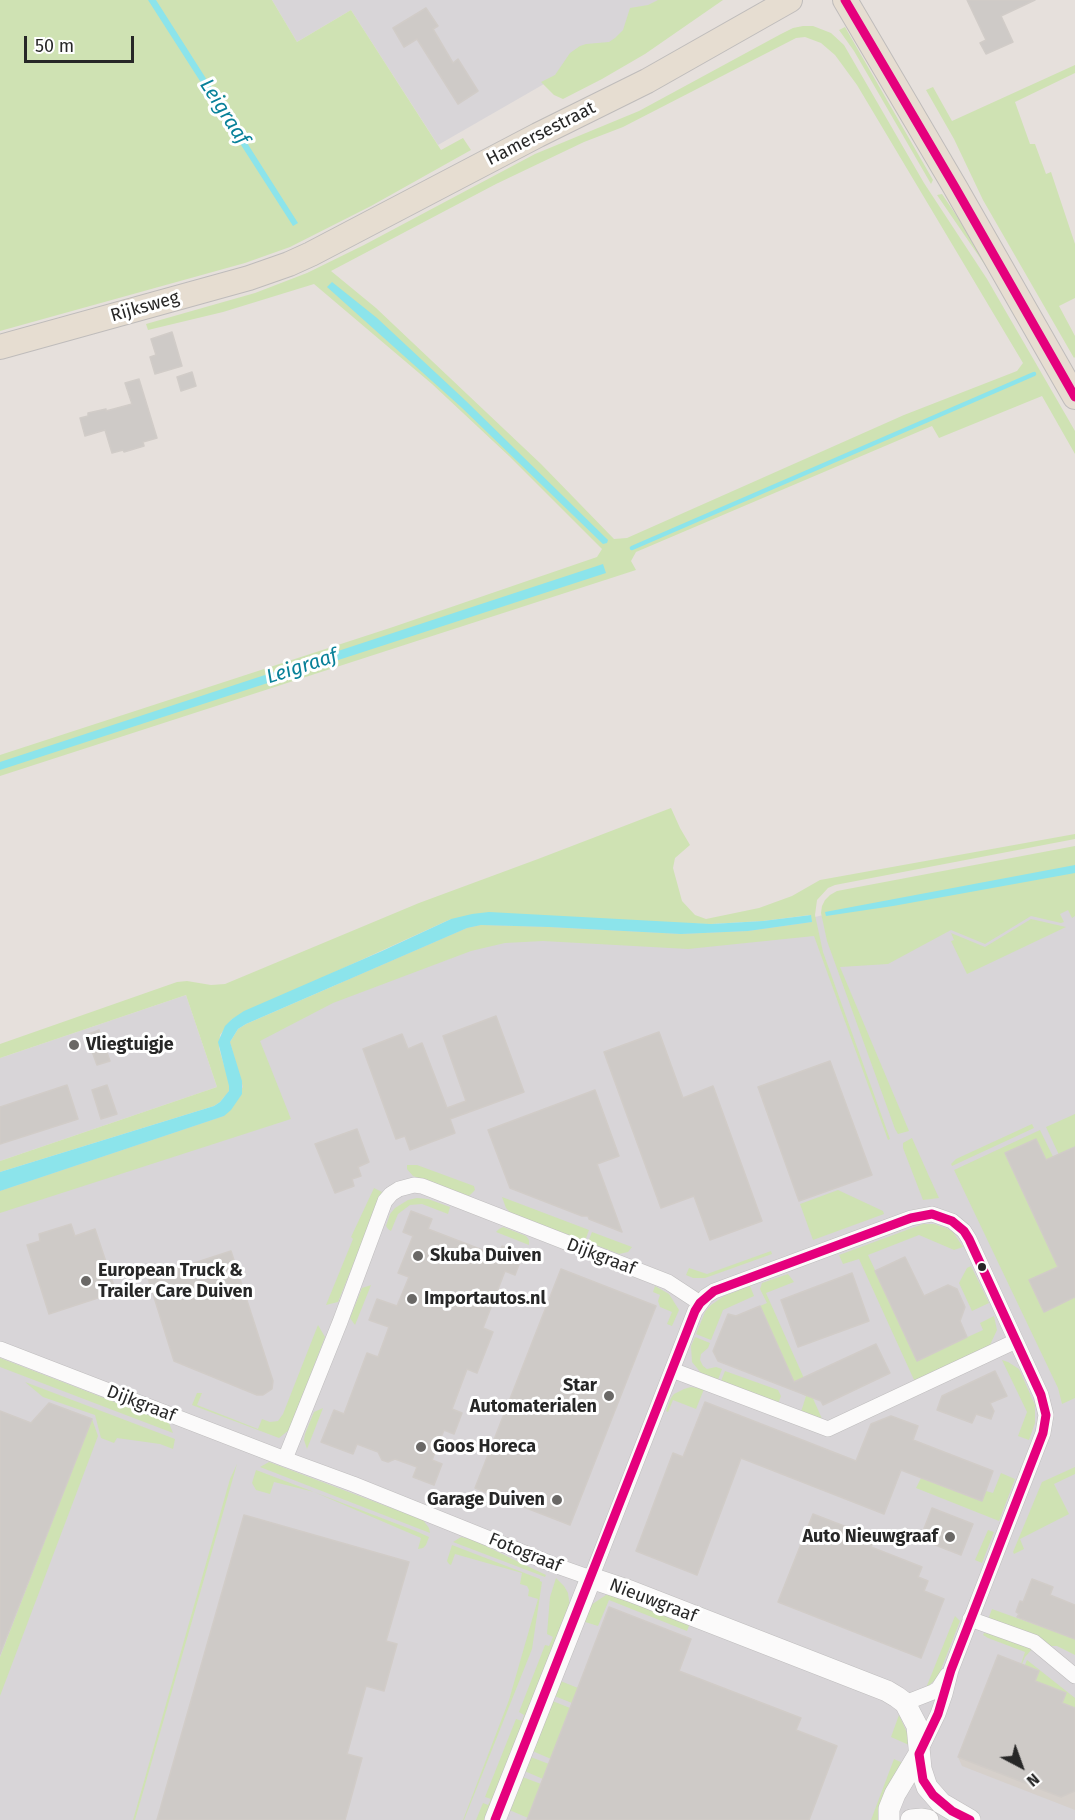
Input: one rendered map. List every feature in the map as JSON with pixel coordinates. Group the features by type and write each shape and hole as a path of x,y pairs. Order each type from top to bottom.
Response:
{"main road":[{"name":"Hamersestraat","path":"289,264 647,81 790,0"},
{"path":"845,0 1075,397"},
{"name":"Rijksweg","path":"0,347 249,278 289,264"}],"street":[{"name":"Dijkgraaf","path":"0,1349 285,1459 385,1201 391,1194 406,1186 422,1186 668,1282 700,1303"},
{"path":"591,1578 700,1303 714,1291 911,1218 932,1214 952,1221 964,1231 1016,1341 1041,1395 1045,1406 1046,1422 951,1670 938,1714 919,1754 895,1794 889,1809 889,1820"},
{"path":"672,1370 828,1429 1016,1341"},
{"name":"Fotograaf","path":"285,1459 591,1578"},
{"name":"Nieuwgraaf","path":"495,1820 591,1578 887,1691 904,1703"},
{"path":"970,1619 1034,1642 1075,1676"},
{"path":"951,1670 938,1689 904,1703 917,1726 923,1780 933,1795 952,1811 970,1820"},
{"path":"911,1820 928,1820"}],"shaded area":[{"path":"272,0 690,0 438,145 351,10 297,42"},
{"path":"1075,869 1075,1820 0,1820 0,1181 223,1110 225,1044 452,924 698,929 811,918"},
{"path":"186,995 217,1087 0,1161 0,1058"},
{"path":"958,1757 1061,1797 1075,1791 1075,1810 962,1766"}],"green space":[{"path":"0,0 272,0 297,42 351,10 441,150 463,138 471,150 371,206 290,247 245,263 0,331"},
{"path":"658,0 723,0 645,54 563,99 554,95 541,82 555,75 570,53 580,46 609,42 615,38 623,30 630,8 648,5"},
{"path":"813,26 831,33 844,45 924,183 987,279 1075,431 1075,454 1042,396 939,438 932,426 636,552 631,561 636,570 0,776 0,755 393,627 597,557 602,549 509,456 432,384 314,284 223,312 148,330 146,324 255,293 307,273 535,154 639,111 793,28","holes":["805,37 821,43 835,55 857,85 1023,363 1017,371 904,415 627,538 614,539 541,464 376,308 331,271 496,184 584,142 623,127 796,38"]},
{"path":"845,27 933,180 931,184 854,51 839,30"},
{"path":"1075,65 1075,73 1015,102 1030,144 1035,144 1046,174 1051,172 1075,244 1075,298 1059,306 1075,336 1074,358 983,200 954,139 926,90 933,87 952,121"},
{"path":"942,194 977,246 1050,373 1049,376 987,268 937,195"},
{"path":"671,808 690,845 675,858 673,868 682,901 695,915 706,919 759,908 792,896 820,880 1075,834 1075,839 835,885 828,888 817,900 815,915 823,952 890,1139 888,1140 814,936 688,949 543,941 505,943 471,951 333,1003 260,1041 291,1119 0,1213 0,1191 224,1116 243,1087 230,1042 238,1029 467,928 481,925 681,934 748,931 812,922 810,915 711,924 451,919 232,1019 220,1035 219,1048 229,1082 229,1091 214,1106 0,1172 0,1161 217,1087 186,995 0,1058 0,1044 177,982 225,984 419,903"},
{"path":"1075,846 1075,916 1072,918 1068,910 1060,914 1064,922 1061,923 1031,916 985,944 951,930 888,964 840,967 909,1131 898,1134 827,941 821,913 825,900 837,891"},
{"path":"1031,919 1066,927 967,974 951,941 954,940 951,933 985,947"},
{"path":"1075,1114 1075,1147 1063,1153 1066,1170 1046,1127"},
{"path":"1032,1124 1034,1128 952,1166 951,1164 956,1159"},
{"path":"1040,1130 1061,1173 1054,1176 1036,1139 1005,1154 1050,1250 1066,1244 1044,1311 1075,1297 1075,1398 1062,1404 1058,1388 954,1170"},
{"path":"912,1138 939,1198 923,1200 903,1148 903,1143"},
{"path":"407,1165 417,1165 474,1186 475,1190 469,1196 413,1176 407,1169"},
{"path":"374,1188 382,1192 338,1302 326,1305 353,1239 351,1237"},
{"path":"838,1190 883,1211 884,1214 813,1240 800,1204"},
{"path":"502,1197 589,1230 585,1241 511,1213 506,1208"},
{"path":"428,1199 450,1207 448,1214 422,1204 410,1205 398,1214 391,1231 388,1229 386,1226 390,1214 395,1208 408,1200"},
{"path":"923,1224 934,1224 953,1232 963,1247 954,1250 919,1235 868,1255 917,1360 983,1330 980,1323 994,1316 997,1330 989,1347 915,1382 859,1259 843,1264 839,1255"},
{"path":"503,1227 526,1236 529,1245 496,1232"},
{"path":"592,1232 632,1247 628,1252 619,1254 588,1242"},
{"path":"771,1251 772,1254 705,1278 693,1278 686,1275 689,1268 707,1274"},
{"path":"971,1266 989,1303 972,1311 959,1283 967,1268"},
{"path":"788,1274 794,1282 766,1293 823,1421 801,1412 806,1396 798,1392 760,1306 767,1303 760,1289 762,1283"},
{"path":"371,1285 355,1325 350,1318 362,1288"},
{"path":"655,1286 669,1294 679,1310 672,1326 667,1324 672,1312 660,1307 658,1301 660,1295 653,1292"},
{"path":"750,1286 754,1296 723,1310 711,1340 696,1334 705,1312 711,1305 724,1296"},
{"path":"318,1325 325,1337 289,1430 279,1438 192,1405 197,1393 202,1393 197,1405 258,1429 262,1419 270,1422 278,1421 283,1414"},
{"path":"695,1337 710,1343 701,1354 700,1360 707,1369 716,1367 722,1369 718,1380 701,1373 692,1362 691,1346"},
{"path":"0,1358 169,1423 173,1433 0,1367"},
{"path":"1002,1360 1019,1369 1035,1405 1035,1423 1029,1440 1018,1436 1027,1412"},
{"path":"725,1371 778,1390 781,1396 778,1404 721,1381"},
{"path":"25,1382 175,1439 173,1449 160,1444 117,1438 114,1443 101,1438 95,1415 43,1397"},
{"path":"691,1387 704,1389 696,1409 673,1400 668,1412 666,1411 674,1394"},
{"path":"323,1408 307,1449 305,1434 314,1412"},
{"path":"92,1419 98,1436 0,1696 0,1657"},
{"path":"269,1462 423,1520 430,1533 260,1467"},
{"path":"237,1464 135,1820 133,1820 230,1479"},
{"path":"1075,1467 1075,1474 1054,1484 1069,1514 1020,1539 1024,1549 1014,1554 1042,1482"},
{"path":"256,1470 314,1492 274,1482 270,1494 256,1490 252,1483"},
{"path":"1001,1473 1015,1479 999,1521 916,1488 921,1478 981,1501 986,1491 993,1493"},
{"path":"314,1492 429,1537 426,1545 418,1549 421,1538"},
{"path":"988,1530 994,1532 982,1563 975,1560"},
{"path":"461,1537 471,1539 546,1575 545,1577 453,1542"},
{"path":"452,1545 540,1579 542,1582 532,1649 464,1820 509,1700 538,1599 528,1596 527,1586 520,1584 522,1573 455,1554 451,1565 449,1564 447,1561"},
{"path":"556,1578 568,1593 570,1607 485,1820 476,1820 483,1803 488,1805 491,1799 485,1797 516,1719 522,1721 524,1715 519,1712 545,1645 549,1646 553,1637 547,1634 550,1597"},
{"path":"606,1595 613,1595 690,1623 687,1631 609,1600 598,1626 582,1621 591,1605"},
{"path":"992,1609 1075,1639 1075,1655 1057,1646 1049,1646 992,1620 989,1617"},
{"path":"955,1616 960,1621 938,1677 926,1688"},
{"path":"984,1633 1032,1649 1021,1664 1025,1652 988,1638 983,1635"},
{"path":"1027,1660 1075,1698 1075,1708 1062,1703 1066,1693 1035,1681 1039,1671 1025,1665"},
{"path":"558,1680 578,1688 572,1703 552,1695"},
{"path":"550,1700 570,1708 551,1759 530,1750"},
{"path":"899,1715 908,1735 909,1745 891,1737"},
{"path":"528,1756 549,1764 543,1779 522,1770"},
{"path":"894,1759 905,1764 879,1820 871,1820"},
{"path":"520,1776 541,1784 528,1818 507,1809"}],"water":[{"name":"Leigraaf","path":"148,0 156,0 298,223 293,226"},
{"path":"332,282 377,318 466,401 608,540 607,543 603,544 461,407 327,287"},
{"name":"Leigraaf","path":"603,564 606,573 0,770 0,762"},
{"path":"1075,865 1075,873 893,906 826,916 825,912"},
{"path":"489,912 711,924 811,915 812,922 748,931 681,934 481,925 467,928 238,1029 230,1042 242,1081 242,1094 224,1116 0,1191 0,1172 214,1106 220,1102 229,1091 229,1086 218,1042 225,1026 244,1011 451,919"}],"building":[{"path":"967,0 1035,0 1001,16 1013,42 986,54 980,43 986,40"},
{"path":"426,8 438,26 433,29 453,63 458,59 478,91 458,104 417,39 404,47 393,28"},
{"path":"172,332 182,366 155,374 150,357 156,355 151,339"},
{"path":"192,372 196,386 181,391 177,377"},
{"path":"139,379 157,438 143,442 144,446 112,453 105,430 85,436 80,418 88,416 88,413 132,404 125,383"},
{"path":"496,1016 524,1092 450,1119 455,1133 410,1150 405,1136 396,1139 363,1049 402,1034 408,1049 422,1043 447,1108 466,1101 443,1036"},
{"path":"99,1030 110,1061 97,1065 86,1035"},
{"path":"659,1032 683,1098 713,1086 762,1221 710,1240 694,1196 661,1208 604,1052"},
{"path":"830,1061 872,1175 799,1201 758,1087"},
{"path":"67,1085 78,1119 0,1144 0,1107"},
{"path":"107,1085 117,1114 101,1119 92,1090"},
{"path":"595,1090 619,1156 597,1164 622,1232 589,1219 588,1216 582,1216 510,1188 488,1130"},
{"path":"357,1129 369,1162 358,1167 361,1176 352,1179 354,1186 335,1193 315,1144"},
{"path":"1036,1139 1046,1160 1075,1147 1075,1297 1044,1312 1029,1280 1058,1267 1005,1153"},
{"path":"411,1211 432,1219 428,1229 498,1256 502,1246 523,1254 515,1275 505,1271 483,1328 493,1332 477,1373 467,1369 452,1409 462,1413 454,1434 444,1430 432,1460 442,1464 434,1485 413,1477 417,1467 395,1459 388,1462 382,1460 378,1452 357,1444 353,1454 321,1442 334,1410 344,1414 367,1353 378,1357 389,1327 369,1320 377,1299 397,1306 409,1277 398,1273 413,1236 403,1232"},
{"path":"71,1224 75,1236 95,1229 116,1292 49,1314 27,1245 40,1241 39,1234"},
{"path":"231,1251 273,1381 272,1389 263,1395 257,1395 174,1361 148,1278"},
{"path":"905,1257 924,1296 948,1285 957,1289 965,1307 960,1321 967,1337 917,1361 875,1271"},
{"path":"561,1269 656,1306 570,1525 475,1488"},
{"path":"852,1273 869,1321 798,1347 781,1300"},
{"path":"760,1306 794,1382 876,1344 890,1373 823,1405 821,1401 718,1361 713,1351 728,1314 736,1316"},
{"path":"995,1371 1007,1396 990,1403 994,1411 991,1419 976,1414 972,1423 937,1410 942,1396"},
{"path":"705,1402 856,1461 871,1424 891,1416 918,1426 913,1440 993,1471 982,1501 901,1470 884,1514 741,1458 697,1575 636,1551 673,1453 683,1457"},
{"path":"49,1403 92,1419 0,1654 0,1411 31,1423"},
{"path":"932,1508 973,1524 961,1555 920,1539"},
{"path":"813,1514 875,1538 871,1547 922,1567 918,1577 928,1581 924,1591 944,1599 921,1658 778,1602"},
{"path":"244,1515 409,1562 386,1641 397,1644 384,1691 366,1686 347,1754 362,1758 345,1820 157,1820"},
{"path":"1032,1579 1053,1587 1050,1595 1075,1605 1075,1639 1017,1617 1019,1614 1016,1612 1020,1601 1023,1602"},
{"path":"609,1607 691,1639 679,1671 801,1718 796,1730 837,1746 809,1820 527,1820"},
{"path":"998,1655 1039,1671 1035,1681 1066,1693 1062,1703 1075,1708 1075,1791 1061,1797 958,1757"}],"waterway":[{"path":"632,548 1034,374"}],"transit line":[{"path":"845,0 1075,397"},
{"path":"495,1820 700,1303 714,1291 911,1218 932,1214 952,1221 964,1231 969,1239 1041,1395 1046,1415 1043,1433 951,1670 938,1714 919,1754 923,1780 933,1795 952,1811 970,1820"}],"place":[{"name":"Vliegtuigje","path":"74,1045"},
{"name":"Skuba Duiven","path":"418,1256"},
{"name":"European Truck & Trailer Care Duiven","path":"86,1281"},
{"name":"Importautos.nl","path":"412,1299"},
{"name":"Star Automaterialen","path":"609,1396"},
{"name":"Goos Horeca","path":"421,1447"},
{"name":"Garage Duiven","path":"557,1500"},
{"name":"Auto Nieuwgraaf","path":"950,1537"}]}
